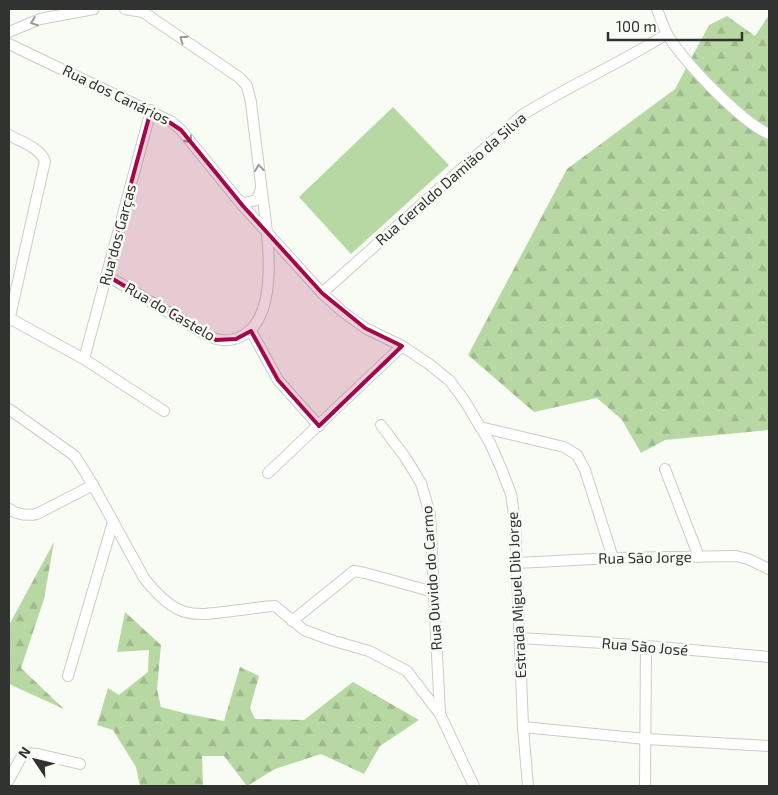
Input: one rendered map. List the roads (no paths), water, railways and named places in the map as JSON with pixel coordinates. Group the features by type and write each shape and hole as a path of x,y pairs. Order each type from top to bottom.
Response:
{"street":[{"path":"9,32 40,19 94,9"},
{"path":"125,9 143,10 240,78 246,86 251,102 269,260 268,287 261,313 251,332 278,380 319,426"},
{"path":"657,9 667,34 695,70 744,117 769,134"},
{"name":"Rua Geraldo Damião da Silva","path":"322,293 522,115 557,93 646,47 667,34"},
{"name":"Rua dos Canários","path":"9,44 151,110 172,122 181,130 267,234"},
{"name":"Rua dos Garças","path":"84,359 151,110"},
{"path":"9,135 38,151 45,160 9,319 84,359 164,411"},
{"path":"237,199 244,203 257,200 262,189"},
{"name":"Estrada Miguel Dib Jorge","path":"267,234 322,293 343,312 365,328 402,346 429,364 450,382 464,400 502,468 510,494 515,521 523,727 528,786"},
{"name":"Rua do Castelo","path":"106,275 216,340 236,339 251,332"},
{"path":"268,473 402,346"},
{"path":"9,409 71,452 94,485 144,578 154,591 176,610 187,614 203,614 275,606 304,630 369,651 396,664 414,678 440,714 474,786"},
{"name":"Rua Ouvido do Carmo","path":"381,426 405,457 421,483 430,514 440,714"},
{"path":"480,427 564,447 577,455 584,470 613,558"},
{"path":"665,469 699,557"},
{"path":"9,510 23,515 37,514 94,485"},
{"path":"68,676 114,522"},
{"name":"Rua São Jorge","path":"518,563 613,558 736,556 748,559 769,569"},
{"path":"292,621 352,572 365,572 434,592"},
{"name":"Rua São José","path":"520,638 636,645 769,657"},
{"path":"645,786 646,647"},
{"path":"523,727 646,739 769,746"},
{"path":"9,780 25,753 38,754 80,764"}]}
